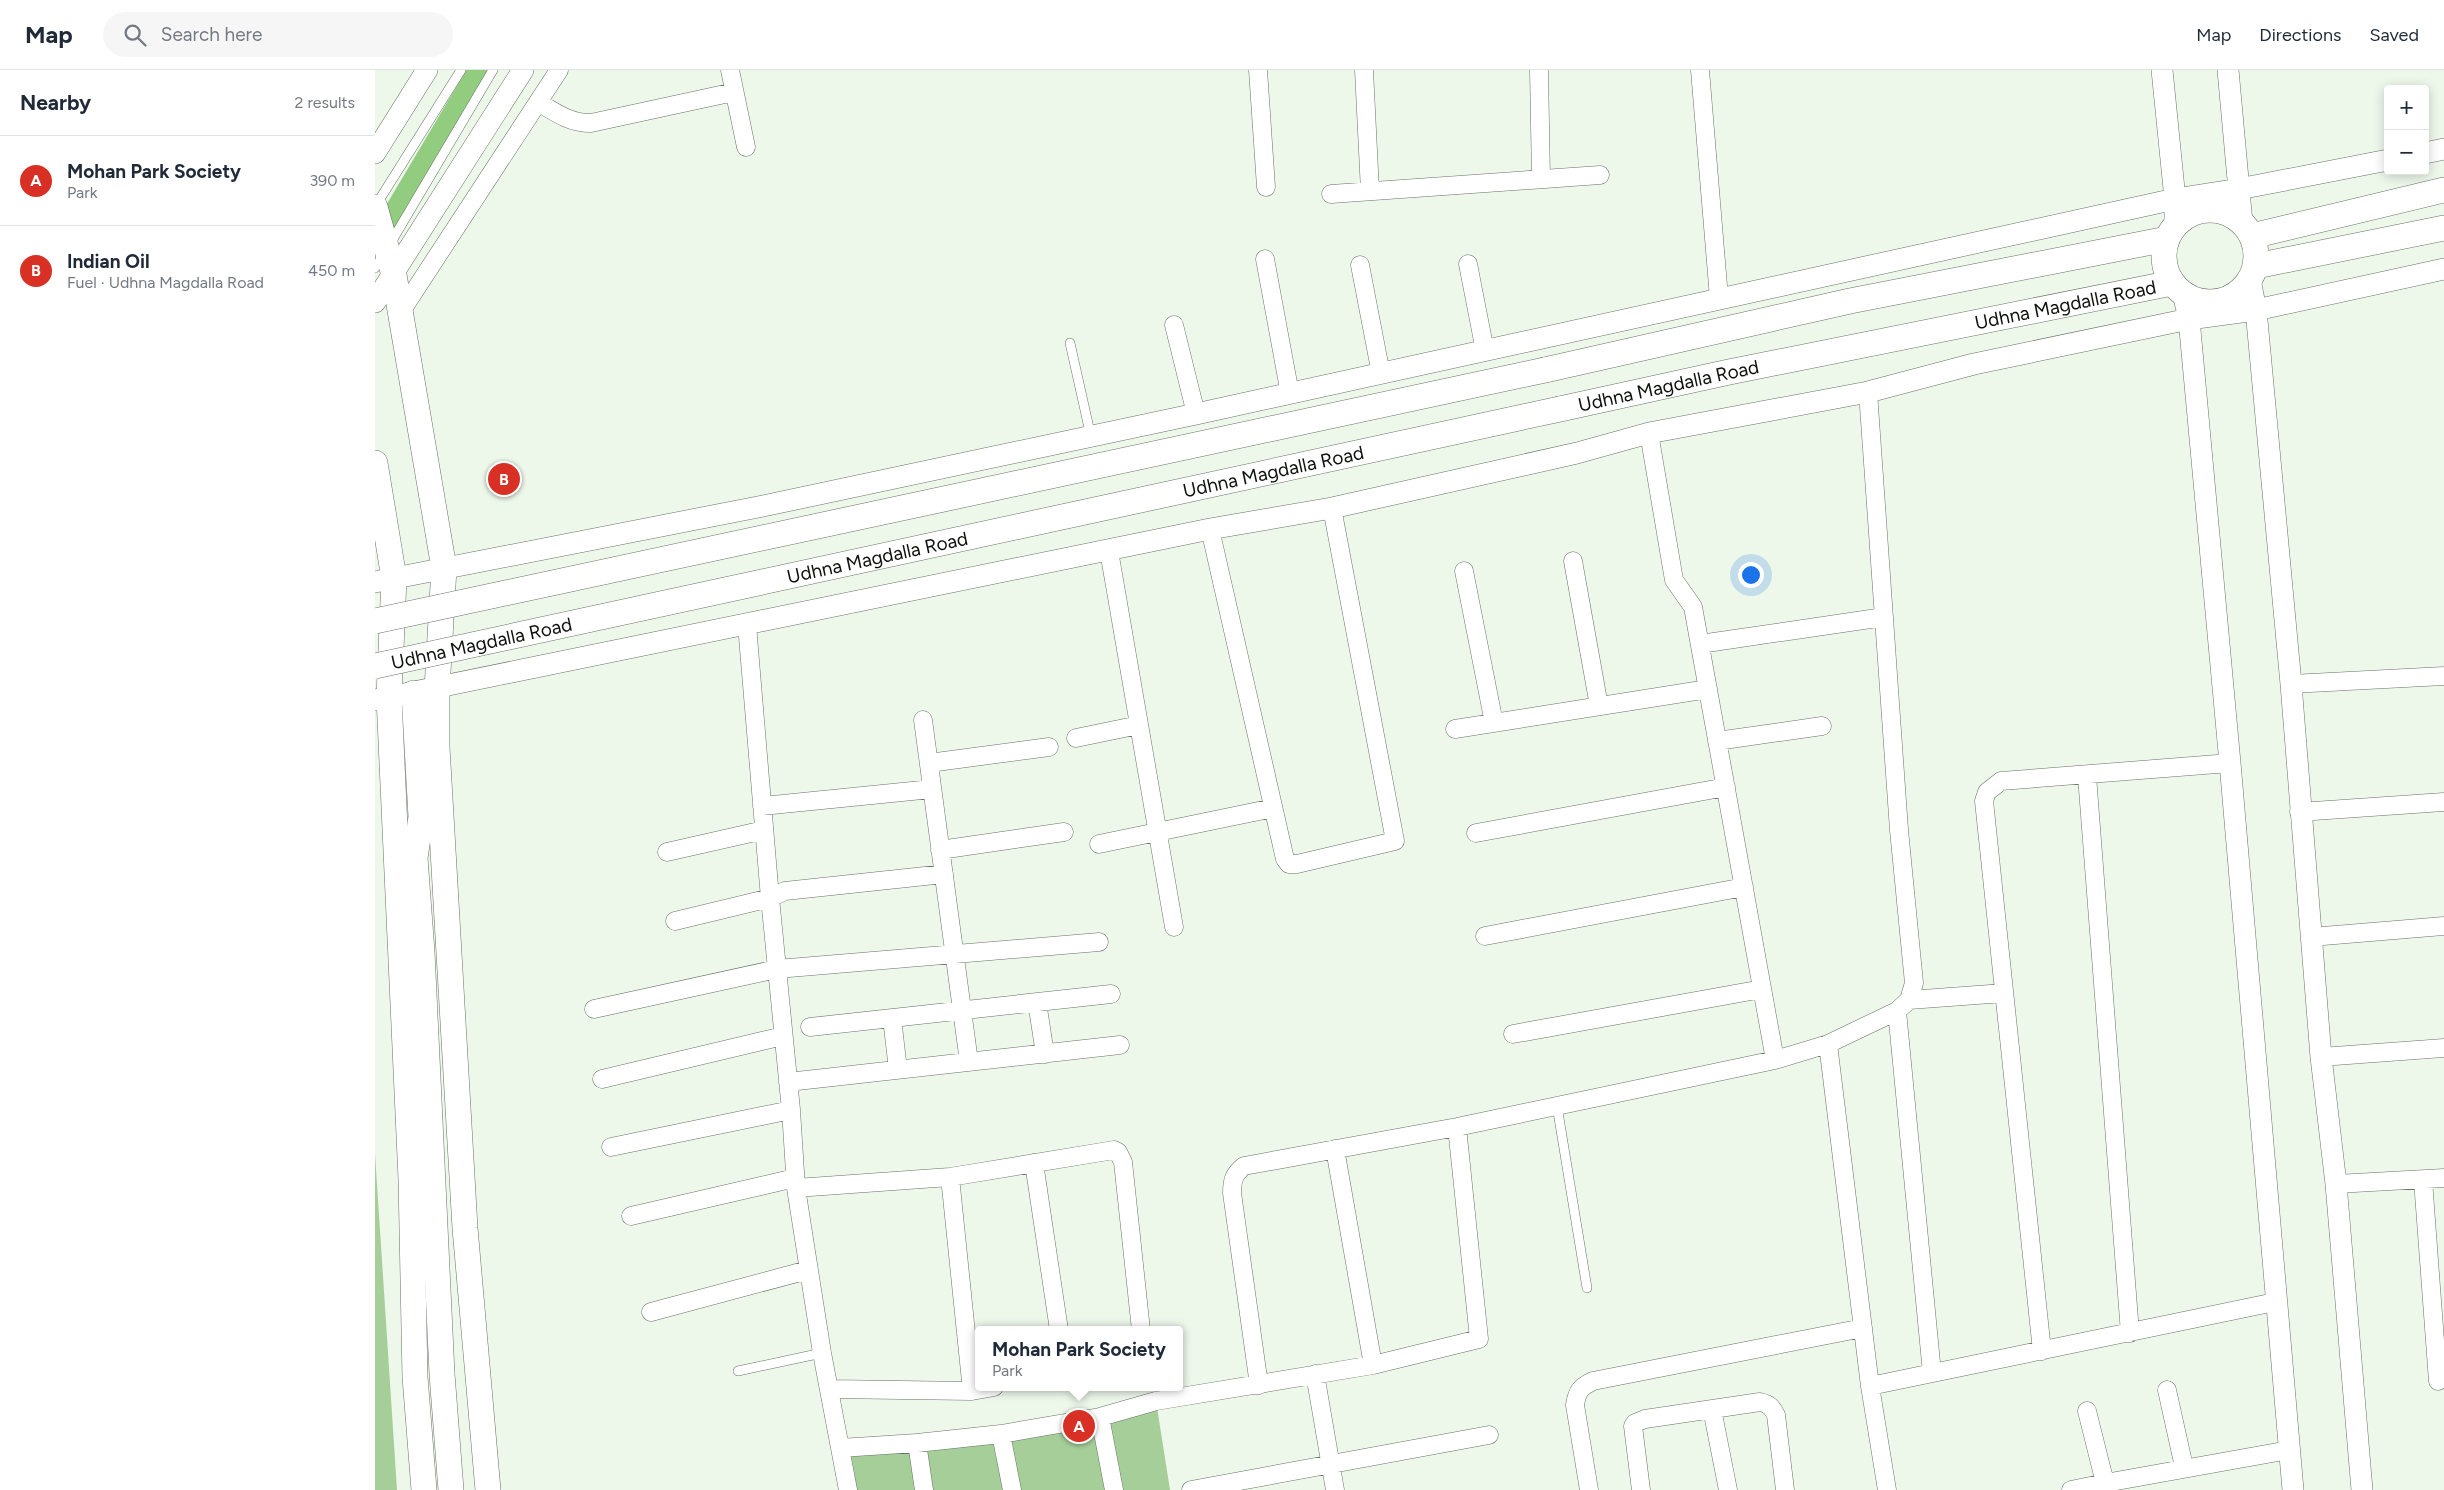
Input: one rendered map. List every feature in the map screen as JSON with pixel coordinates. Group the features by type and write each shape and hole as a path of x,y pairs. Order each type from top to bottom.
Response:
{"main road":[{"path":"2247,229 2444,190"},
{"path":"375,207 386,264 400,313 444,568 425,691 421,817 434,854 442,1182 442,1374 451,1490"},
{"path":"375,621 1545,370 1850,301 2171,233 2186,217 2201,211 2215,211 2230,215 2247,229 2256,250 2253,273 2444,228"},
{"name":"Udhna Magdalla Road","path":"2171,233 2164,254 2165,269 2177,288 2196,300 2212,302 2227,299 2240,292 2253,273"},
{"name":"Udhna Magdalla Road","path":"375,666 1748,368 2177,288"},
{"path":"375,463 385,580 382,698 411,1169 415,1377 424,1490"},
{"path":"425,691 437,747 464,1208 488,1490"},
{"path":"442,1182 470,1490"}],"street":[{"path":"375,153 427,70"},
{"path":"375,302 386,264 523,70"},
{"path":"400,313 559,70"},
{"path":"730,70 746,147"},
{"path":"1258,70 1266,188"},
{"path":"1364,70 1370,191"},
{"path":"1539,70 1541,179"},
{"path":"1700,70 1719,298"},
{"path":"2163,70 2175,199 2171,233"},
{"path":"2228,70 2239,189 2247,229"},
{"path":"538,102 572,122 591,124 735,92"},
{"path":"2429,152 2444,149"},
{"path":"385,580 763,506 1091,437 2175,199 2239,189 2384,161"},
{"path":"1331,194 1601,175"},
{"path":"1265,259 1290,394"},
{"path":"1468,264 1485,351"},
{"path":"1360,265 1381,374"},
{"path":"382,698 425,691 1210,529 1332,508 1577,453 1649,433 1868,392 1974,364 2189,318 2257,310 2444,269"},
{"path":"2253,273 2291,684 2299,812 2321,1056 2336,1184 2362,1490"},
{"path":"2177,288 2189,318 2230,763 2275,1302 2293,1490"},
{"path":"1174,325 1196,414"},
{"path":"1868,392 1899,830 1914,983 1903,1005 1932,1373"},
{"path":"1649,433 1673,580 1693,607 1775,1060"},
{"path":"1210,529 1285,859 1289,864 1395,841 1332,508"},
{"path":"1109,551 1173,927"},
{"path":"1573,561 1599,706"},
{"path":"1464,571 1494,723"},
{"path":"1700,644 1884,617"},
{"path":"747,625 796,1183 808,1270 847,1490"},
{"path":"2291,684 2444,676"},
{"path":"1455,729 1708,689"},
{"path":"923,720 969,1062"},
{"path":"1076,738 1139,725"},
{"path":"1717,741 1822,726"},
{"path":"929,762 1049,747"},
{"path":"2041,1351 1984,801 1987,792 2001,781 2087,776 2230,763"},
{"path":"2087,776 2130,1333"},
{"path":"1476,833 1726,787"},
{"path":"762,806 932,789"},
{"path":"2299,812 2444,802"},
{"path":"1099,844 1273,808"},
{"path":"667,852 764,830"},
{"path":"940,850 1064,832"},
{"path":"675,921 770,898 785,891 944,874"},
{"path":"1485,936 1744,887"},
{"path":"2311,936 2444,926"},
{"path":"594,1009 777,969 1099,942"},
{"path":"1513,1034 1762,989"},
{"path":"1259,1385 1232,1193 1232,1180 1236,1172 1244,1166 1457,1127 1775,1060 1828,1044 1903,1005 2004,993"},
{"path":"810,1026 1111,994"},
{"path":"1037,1002 1045,1054"},
{"path":"892,1018 898,1070"},
{"path":"602,1079 783,1036"},
{"path":"1828,1044 1870,1386 1887,1490"},
{"path":"788,1082 1120,1045"},
{"path":"2321,1056 2444,1048"},
{"path":"611,1147 791,1110"},
{"path":"840,1448 917,1443 1001,1434 1100,1417 1154,1394 1259,1385 1373,1365 1479,1339 1457,1127"},
{"path":"631,1216 796,1183 950,1177 1108,1149 1114,1150 1121,1156 1141,1326"},
{"path":"1335,1149 1373,1365"},
{"path":"1034,1163 1058,1326"},
{"path":"950,1177 972,1391"},
{"path":"2336,1184 2444,1178"},
{"path":"2423,1180 2438,1382"},
{"path":"651,1312 808,1270"},
{"path":"1870,1386 2275,1302"},
{"path":"1589,1490 1575,1405 1577,1393 1584,1385 1593,1380 1863,1328"},
{"path":"1315,1374 1335,1490"},
{"path":"829,1389 975,1390"},
{"path":"2167,1390 2184,1467"},
{"path":"1641,1490 1633,1426 1635,1423 1645,1419 1760,1402 1767,1403 1773,1409 1785,1490"},
{"path":"1712,1409 1727,1490"},
{"path":"2087,1411 2105,1483"},
{"path":"1100,1417 1113,1490"},
{"path":"1001,1434 1012,1490"},
{"path":"1191,1490 1332,1466 1489,1435"},
{"path":"917,1443 924,1490"},
{"path":"2071,1490 2184,1467 2289,1450"}],"lane":[{"path":"375,207 461,70"},
{"path":"386,264 493,70"},
{"path":"1070,343 1091,437"},
{"path":"1557,1106 1587,1288"},
{"path":"738,1371 822,1353"}],"green space":[{"path":"375,1154 397,1490 375,1490"},
{"path":"1156,1401 1170,1490 848,1490 841,1452"}],"waterway":[{"path":"386,225 478,70"}],"place":[{"name":"Indian Oil","path":"504,479"},
{"name":"Mohan Park Society","path":"1079,1426"}]}
